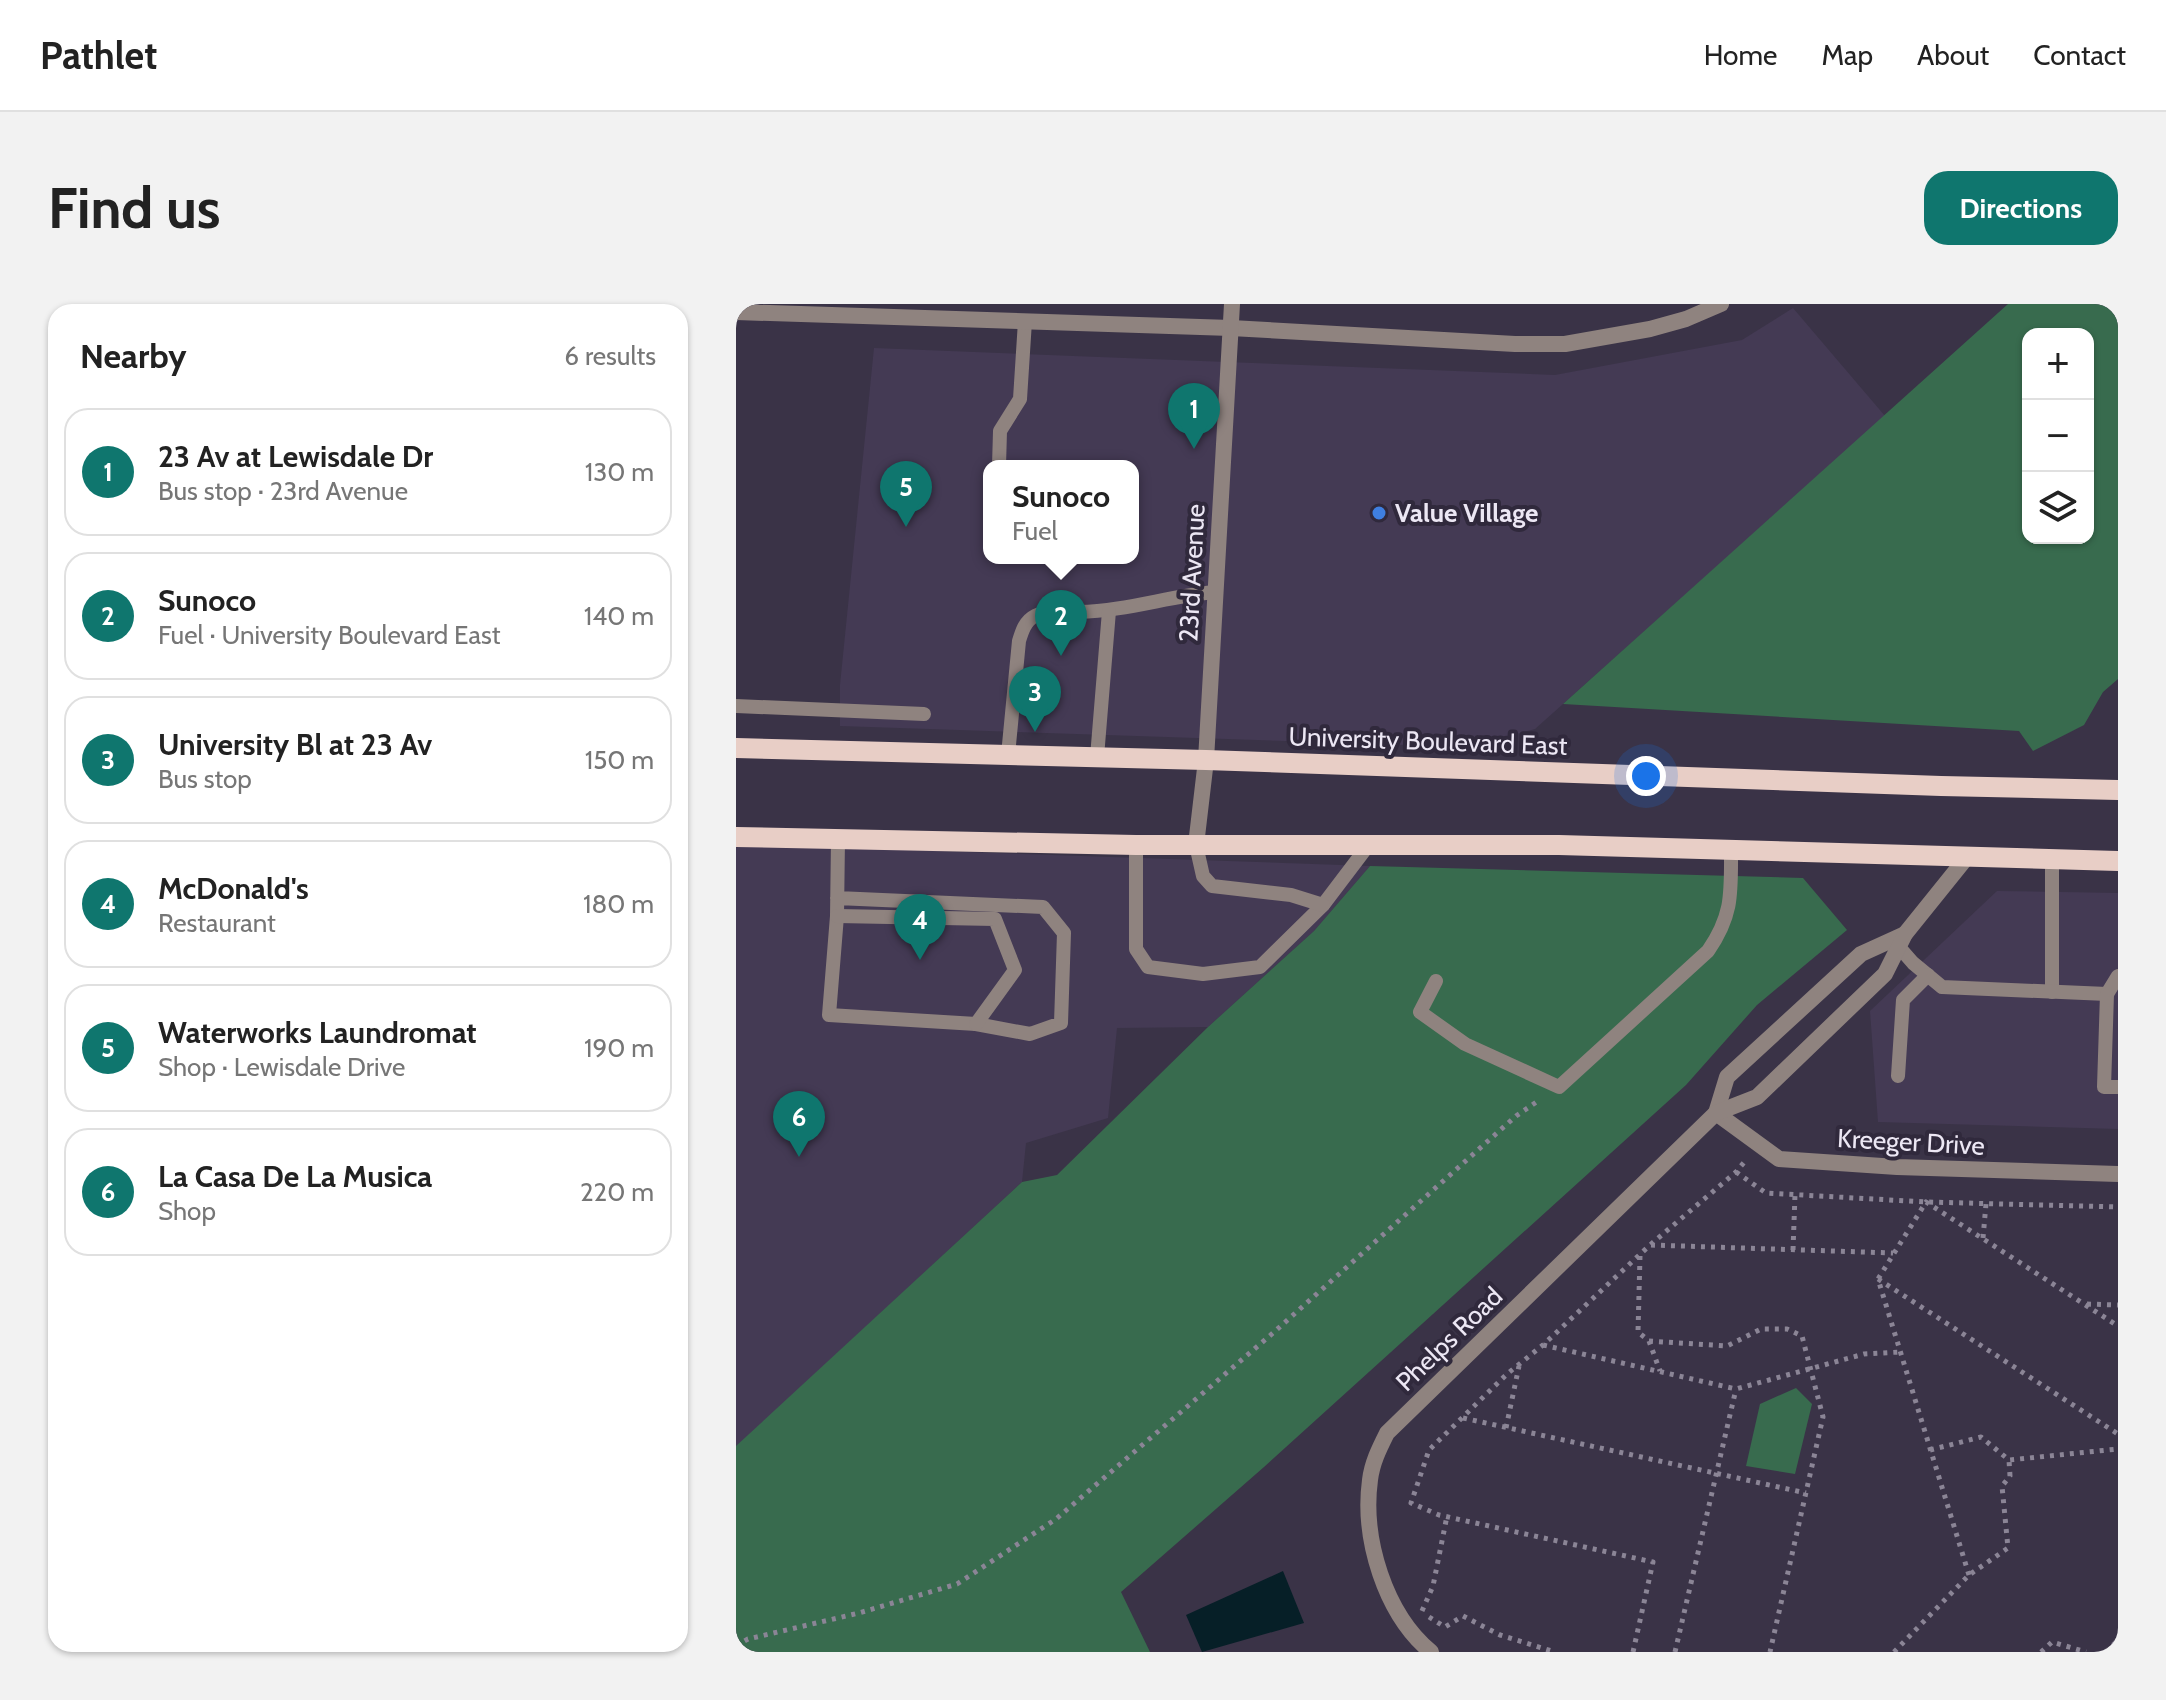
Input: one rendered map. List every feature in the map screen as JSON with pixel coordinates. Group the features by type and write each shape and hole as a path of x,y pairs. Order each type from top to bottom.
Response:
{"main road":[{"name":"University Boulevard East","path":"736,748 2118,790"},
{"path":"736,837 1136,845 1559,845 2118,861"}],"street":[{"name":"23rd Avenue","path":"1196,845 1206,760 1232,304"},
{"path":"736,312 1231,328 1565,344 1650,329 1686,319 1721,304"},
{"name":"Phelps Road","path":"1431,1652 1418,1641 1402,1619 1390,1596 1376,1553 1369,1506 1370,1481 1376,1456 1387,1433 1716,1113 1757,1097 1885,974 1902,941 1967,857"},
{"name":"Phelps Road","path":"1716,1113 1727,1077 1861,954 1902,941"},
{"name":"Kreeger Drive","path":"1716,1113 1779,1159 1897,1167 2118,1174"}],"lane":[{"path":"999,460 1000,431 1020,399 1025,321"},
{"path":"1008,755 1019,641 1023,627 1034,616 1050,612 1109,611 1159,599 1215,592"},
{"path":"1097,757 1109,611"},
{"path":"736,706 924,714"},
{"path":"837,898 1043,907 1064,933 1061,1023 1030,1034 976,1024 829,1015 837,916 837,898 838,839"},
{"path":"1136,845 1136,949 1148,967 1203,974 1260,967 1323,905 1367,847"},
{"path":"1196,845 1203,876 1212,886 1291,895 1323,905"},
{"path":"1436,981 1420,1012 1465,1044 1559,1087 1708,951 1722,931 1730,903 1731,850"},
{"path":"2052,860 2052,992"},
{"path":"837,916 995,919 1015,970 976,1024"},
{"path":"1902,941 1928,975 1942,987 2107,994"},
{"path":"1898,1076 1903,1000 1928,975"},
{"path":"2118,976 2107,994 2104,1087 2118,1087"}],"path":[{"path":"736,1646 748,1639 859,1613 957,1584 1056,1519 1273,1333 1516,1116 1559,1087"},
{"path":"1633,1652 1653,1562 1447,1516 1411,1503 1429,1450 1650,1245 1736,1172 1749,1156"},
{"path":"1736,1172 1766,1193 1926,1202 2118,1207"},
{"path":"1793,1250 1795,1195"},
{"path":"1926,1202 2118,1326"},
{"path":"1926,1202 1878,1279 1969,1575"},
{"path":"1983,1238 1986,1203"},
{"path":"1650,1245 1894,1253"},
{"path":"1640,1255 1638,1332 1649,1341 1661,1372"},
{"path":"1878,1279 2118,1434"},
{"path":"2083,1303 2118,1305"},
{"path":"1649,1341 1727,1346 1761,1329 1787,1329 1802,1336 1823,1417 1770,1652"},
{"path":"1543,1345 1736,1389 1864,1354 1900,1352"},
{"path":"1506,1428 1520,1364"},
{"path":"1675,1652 1736,1389"},
{"path":"1463,1418 1806,1493"},
{"path":"1930,1450 1981,1437 2009,1460 2118,1449"},
{"path":"1894,1652 1969,1575 2008,1548 2002,1486 2010,1476 2009,1460"},
{"path":"1447,1516 1433,1586 1422,1612 1445,1627 1463,1616 1500,1635 1555,1652"},
{"path":"2106,1652 2118,1640"},
{"path":"2041,1652 2052,1642 2086,1652"}],"shaded area":[{"path":"1793,308 1885,416 1535,729 1468,747 840,726 840,685 874,348 1555,375 1742,340"},
{"path":"736,844 1370,866 1314,931 1208,1027 1117,1028 1108,1118 1026,1143 1022,1182 736,1447"},
{"path":"1997,891 2118,893 2118,1129 1878,1122 1870,1011"}],"green space":[{"path":"2008,304 2118,304 2118,679 2103,692 2084,725 2033,751 2019,731 1563,704"},
{"path":"1370,866 1803,878 1847,930 1757,1005 1686,1085 1264,1467 1121,1592 1150,1652 736,1652 736,1446 1022,1182 1057,1175 1208,1027 1314,931"},
{"path":"1796,1388 1812,1404 1795,1474 1746,1466 1760,1404"}],"water":[{"path":"1283,1571 1304,1623 1202,1652 1186,1615"}],"place":[{"name":"23 Av at Lewisdale Dr","path":"1194,449"},
{"name":"Value Village","path":"1379,513"},
{"name":"Waterworks Laundromat","path":"906,527"},
{"name":"Sunoco","path":"1061,656"},
{"name":"University Bl at 23 Av","path":"1035,732"},
{"name":"McDonald's","path":"920,960"},
{"name":"La Casa De La Musica","path":"799,1157"}]}
